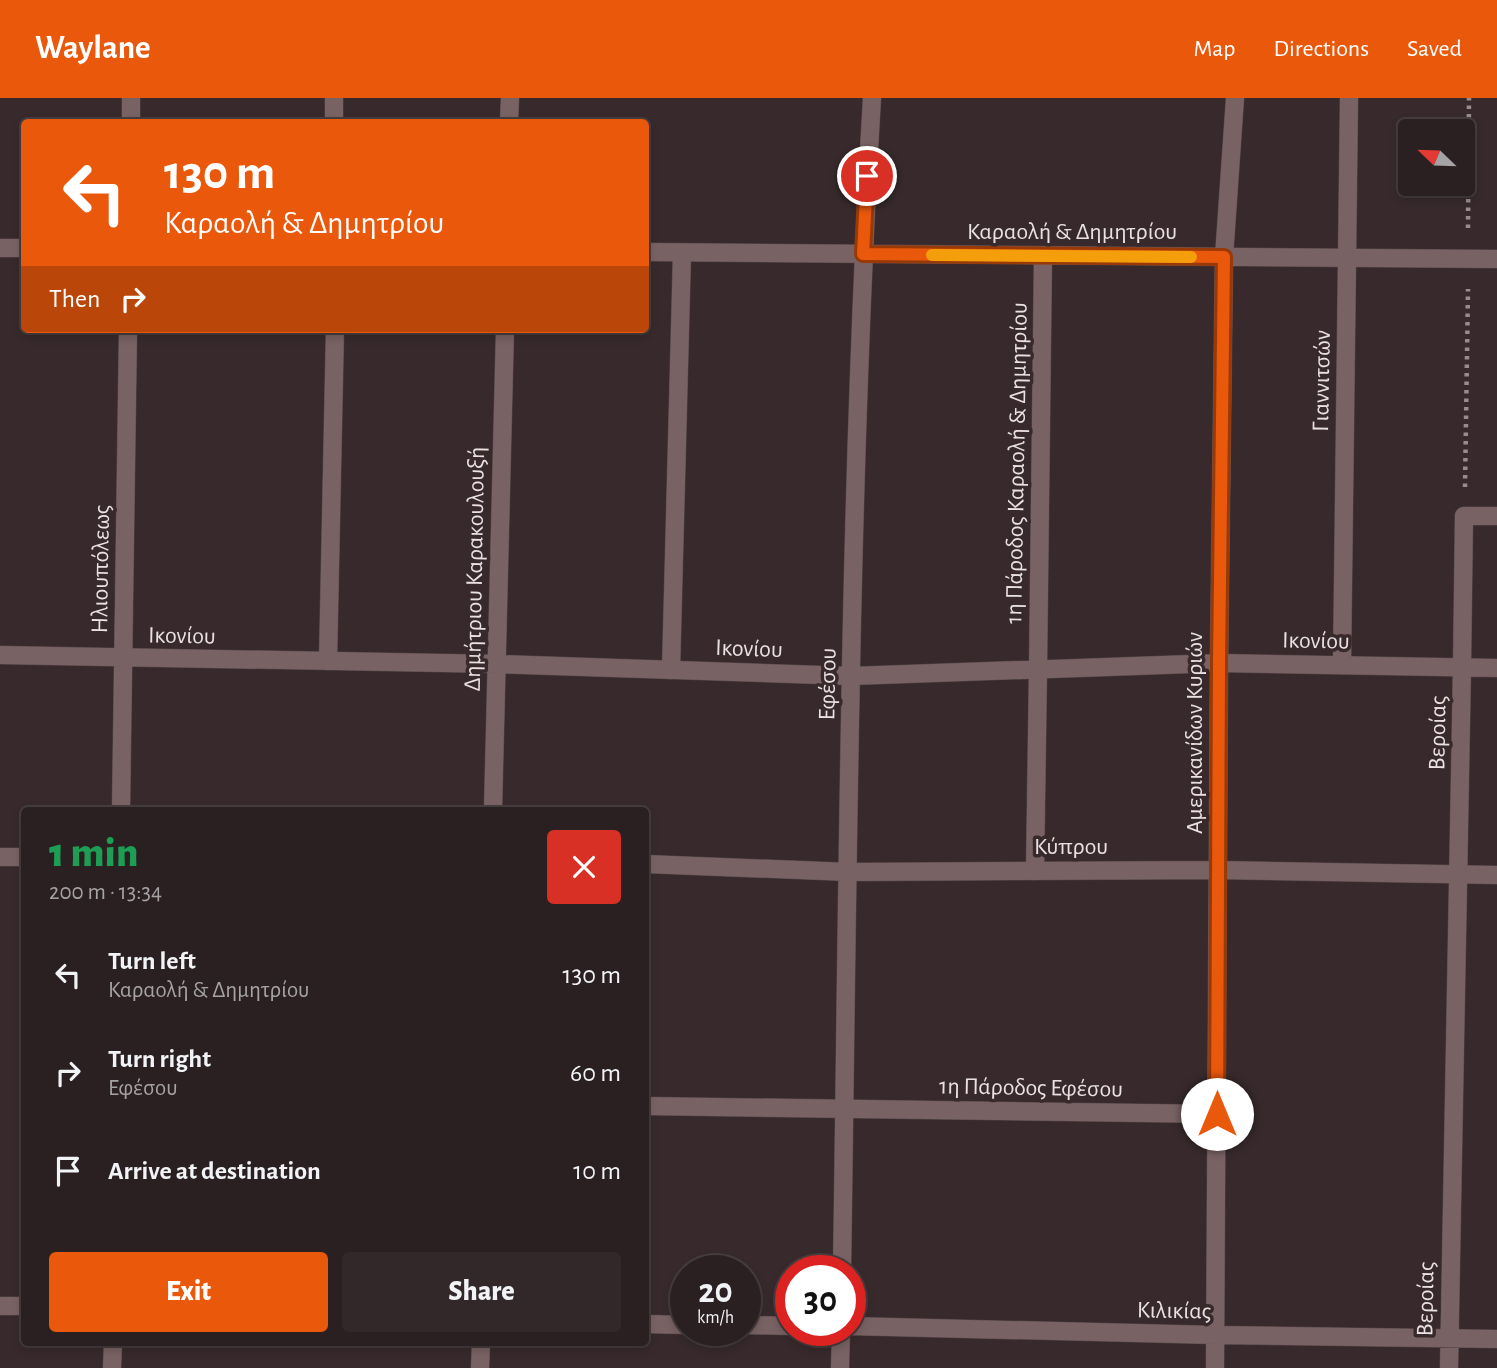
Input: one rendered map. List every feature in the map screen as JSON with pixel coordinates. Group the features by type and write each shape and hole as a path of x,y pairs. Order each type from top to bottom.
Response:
{"street":[{"path":"131,98 131,119"},
{"path":"334,98 334,119"},
{"path":"509,119 510,98"},
{"name":"Εφέσου","path":"842,1255 851,676 863,254 872,98"},
{"name":"Αμερικανίδων Κυριών","path":"1215,1368 1224,257 1235,98"},
{"name":"Γιαννιτσών","path":"1342,665 1349,98"},
{"path":"0,248 21,248"},
{"name":"Καραολή & Δημητρίου","path":"649,253 1497,259"},
{"path":"671,670 682,253"},
{"name":"1η Πάροδος Καραολή & Δημητρίου","path":"1035,871 1042,256"},
{"name":"Ηλιουπόλεως","path":"121,807 128,333"},
{"path":"328,661 335,333"},
{"name":"Δημήτριου Καρακουλουξή","path":"493,807 505,333"},
{"path":"1464,516 1497,516"},
{"name":"Βεροίας","path":"1449,1368 1460,873 1464,516"},
{"name":"Ικονίου","path":"0,654 123,659 496,664 851,676 1219,663 1497,668"},
{"path":"0,857 21,857"},
{"name":"Κύπρου","path":"649,864 849,872 1218,870 1497,875"},
{"name":"1η Πάροδος Εφέσου","path":"649,1106 1217,1114"},
{"path":"0,1306 21,1306"},
{"path":"649,1324 670,1325"},
{"name":"Κιλικίας","path":"866,1326 1497,1339"},
{"path":"112,1368 113,1346"},
{"path":"480,1368 481,1346"},
{"path":"840,1368 841,1346"}],"path":[{"path":"1464,516 1469,98"}],"slow traffic":[{"path":"932,255 1191,257"}],"route":[{"path":"867,176 863,254 1224,257 1217,1114"}]}
